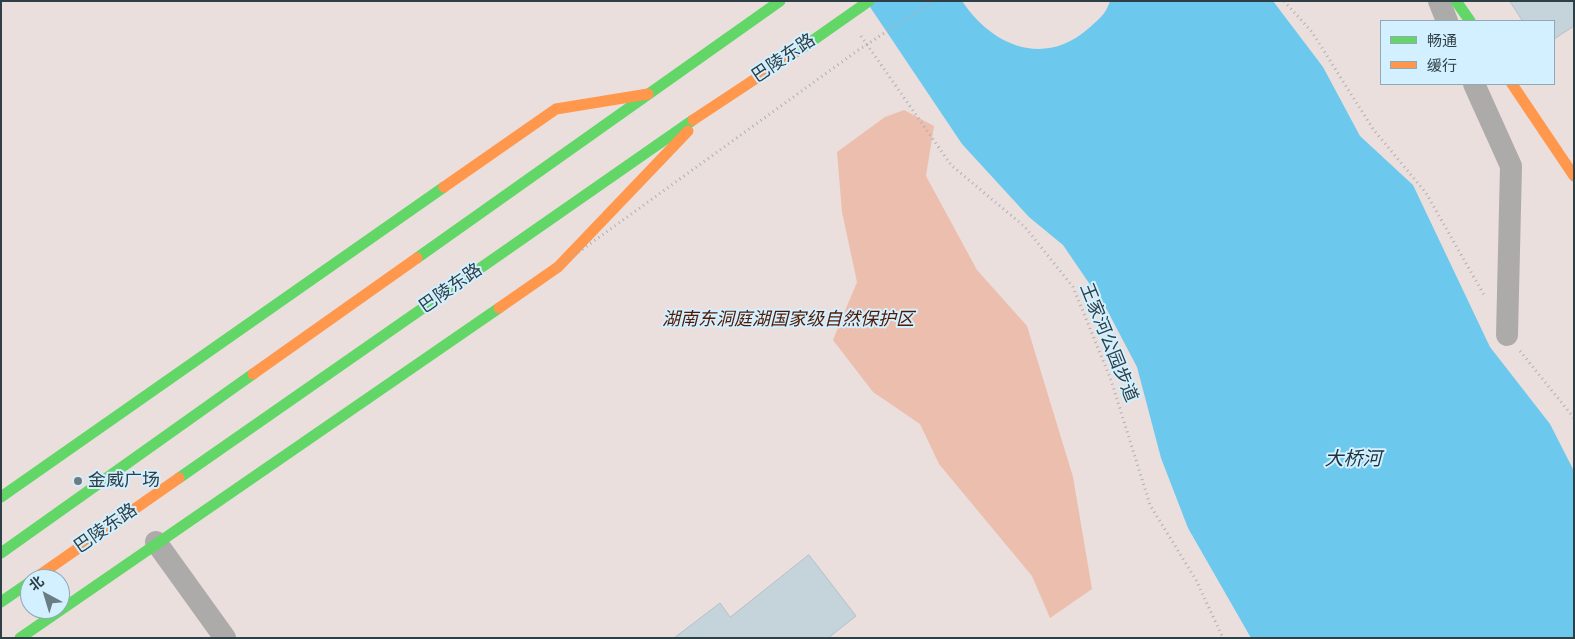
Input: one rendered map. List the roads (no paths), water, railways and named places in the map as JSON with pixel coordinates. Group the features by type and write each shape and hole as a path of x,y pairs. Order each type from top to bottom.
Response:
{"main road":[{"path":"1,553 780,1"},
{"name":"巴陵东路","path":"48,569 710,108 802,48 869,1"},
{"path":"1456,1 1469,20"},
{"path":"1513,85 1574,176"},
{"path":"1,497 556,109 648,94"},
{"path":"20,638 156,542 558,267 710,108"},
{"path":"1,602 20,589"}],"street":[{"path":"1439,1 1447,20"},
{"path":"1474,85 1511,166 1507,335"},
{"path":"156,542 225,638"}],"water":[{"name":"大桥河","path":"866,1 962,1 974,17 988,30 1004,40 1020,46 1037,49 1054,47 1072,40 1099,19 1110,1 1273,1 1323,67 1360,136 1413,185 1490,347 1550,424 1574,471 1574,638 1251,638 1188,528 1161,458 1137,367 1106,308 1063,245 1029,217 962,144"}],"place":[{"name":"金威广场","path":"78,481"}],"park label":[{"name":"湖南东洞庭湖国家级自然保护区","path":"788,320"}]}
